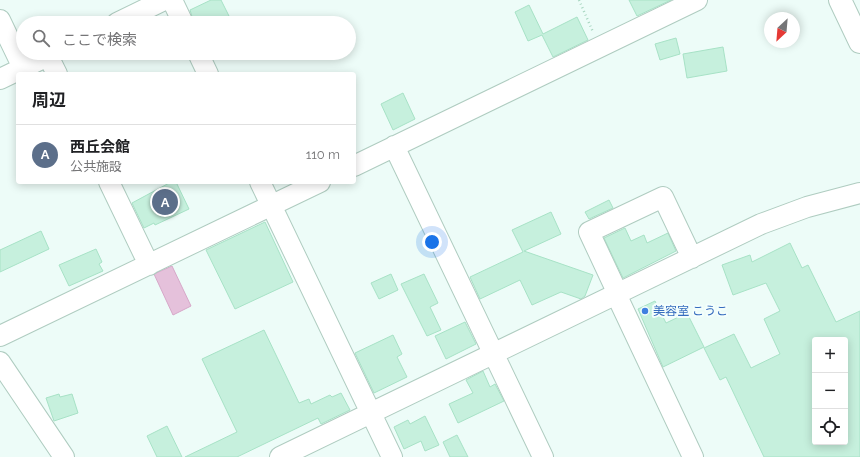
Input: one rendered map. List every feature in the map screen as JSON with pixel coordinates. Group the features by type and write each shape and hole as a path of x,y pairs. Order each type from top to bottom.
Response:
{"street":[{"path":"131,16 164,0"},
{"path":"172,0 180,16"},
{"path":"356,165 697,0"},
{"path":"840,0 860,42"},
{"path":"0,20 16,53"},
{"path":"19,60 23,68"},
{"path":"0,79 40,60"},
{"path":"52,60 55,72"},
{"path":"201,60 207,72"},
{"path":"394,146 542,457"},
{"path":"110,184 148,265"},
{"path":"261,184 392,457"},
{"path":"0,336 316,184"},
{"path":"280,457 776,218 860,193"},
{"path":"692,258 663,197 588,232 694,457"},
{"path":"0,362 64,457"}],"path":[{"path":"579,0 600,47"}],"shaded area":[{"path":"172,266 191,306 173,315 154,274"}],"building":[{"path":"211,0 221,0 229,16 192,16 190,10"},
{"path":"629,0 671,0 637,16"},
{"path":"529,5 543,34 577,17 588,40 553,57 542,35 528,41 515,12"},
{"path":"676,38 680,54 660,60 655,44"},
{"path":"723,47 727,71 687,78 683,54"},
{"path":"403,93 415,119 393,130 381,104"},
{"path":"167,184 177,184 189,209 155,225 154,223 144,228 132,203"},
{"path":"609,200 613,208 589,219 585,212"},
{"path":"551,212 561,234 524,251 593,275 585,296 581,299 561,292 532,305 520,280 480,299 470,277 523,252 512,230"},
{"path":"265,222 293,282 235,309 206,250"},
{"path":"625,228 631,241 644,235 647,243 668,233 676,251 623,278 604,238"},
{"path":"41,231 49,249 0,272 0,250"},
{"path":"790,243 802,268 808,265 836,322 860,311 860,457 764,457 726,377 720,380 704,348 734,334 751,368 780,354 764,319 780,311 766,283 733,295 722,265 750,255 752,262"},
{"path":"96,249 102,262 99,264 103,271 69,286 59,265"},
{"path":"391,274 398,290 379,299 371,283"},
{"path":"424,274 438,303 430,307 441,330 427,336 401,284"},
{"path":"655,301 666,323 687,313 704,347 663,367 638,309"},
{"path":"465,322 476,344 446,359 435,336"},
{"path":"264,330 299,403 309,399 311,404 330,395 332,397 341,393 350,410 321,424 318,418 237,457 185,457 237,432 202,359"},
{"path":"393,335 402,354 397,357 407,377 374,393 355,353"},
{"path":"483,371 490,387 495,384 504,401 458,423 449,404 473,393 466,380"},
{"path":"59,394 60,397 72,394 78,413 54,421 46,398"},
{"path":"425,416 439,445 425,451 421,441 404,449 394,427 408,420 410,424"},
{"path":"167,426 182,457 157,457 147,436"},
{"path":"457,435 468,457 450,457 443,442"}],"place":[{"name":"西丘会館","path":"165,202"},
{"name":"美容室 こうこ","path":"645,311"}]}
